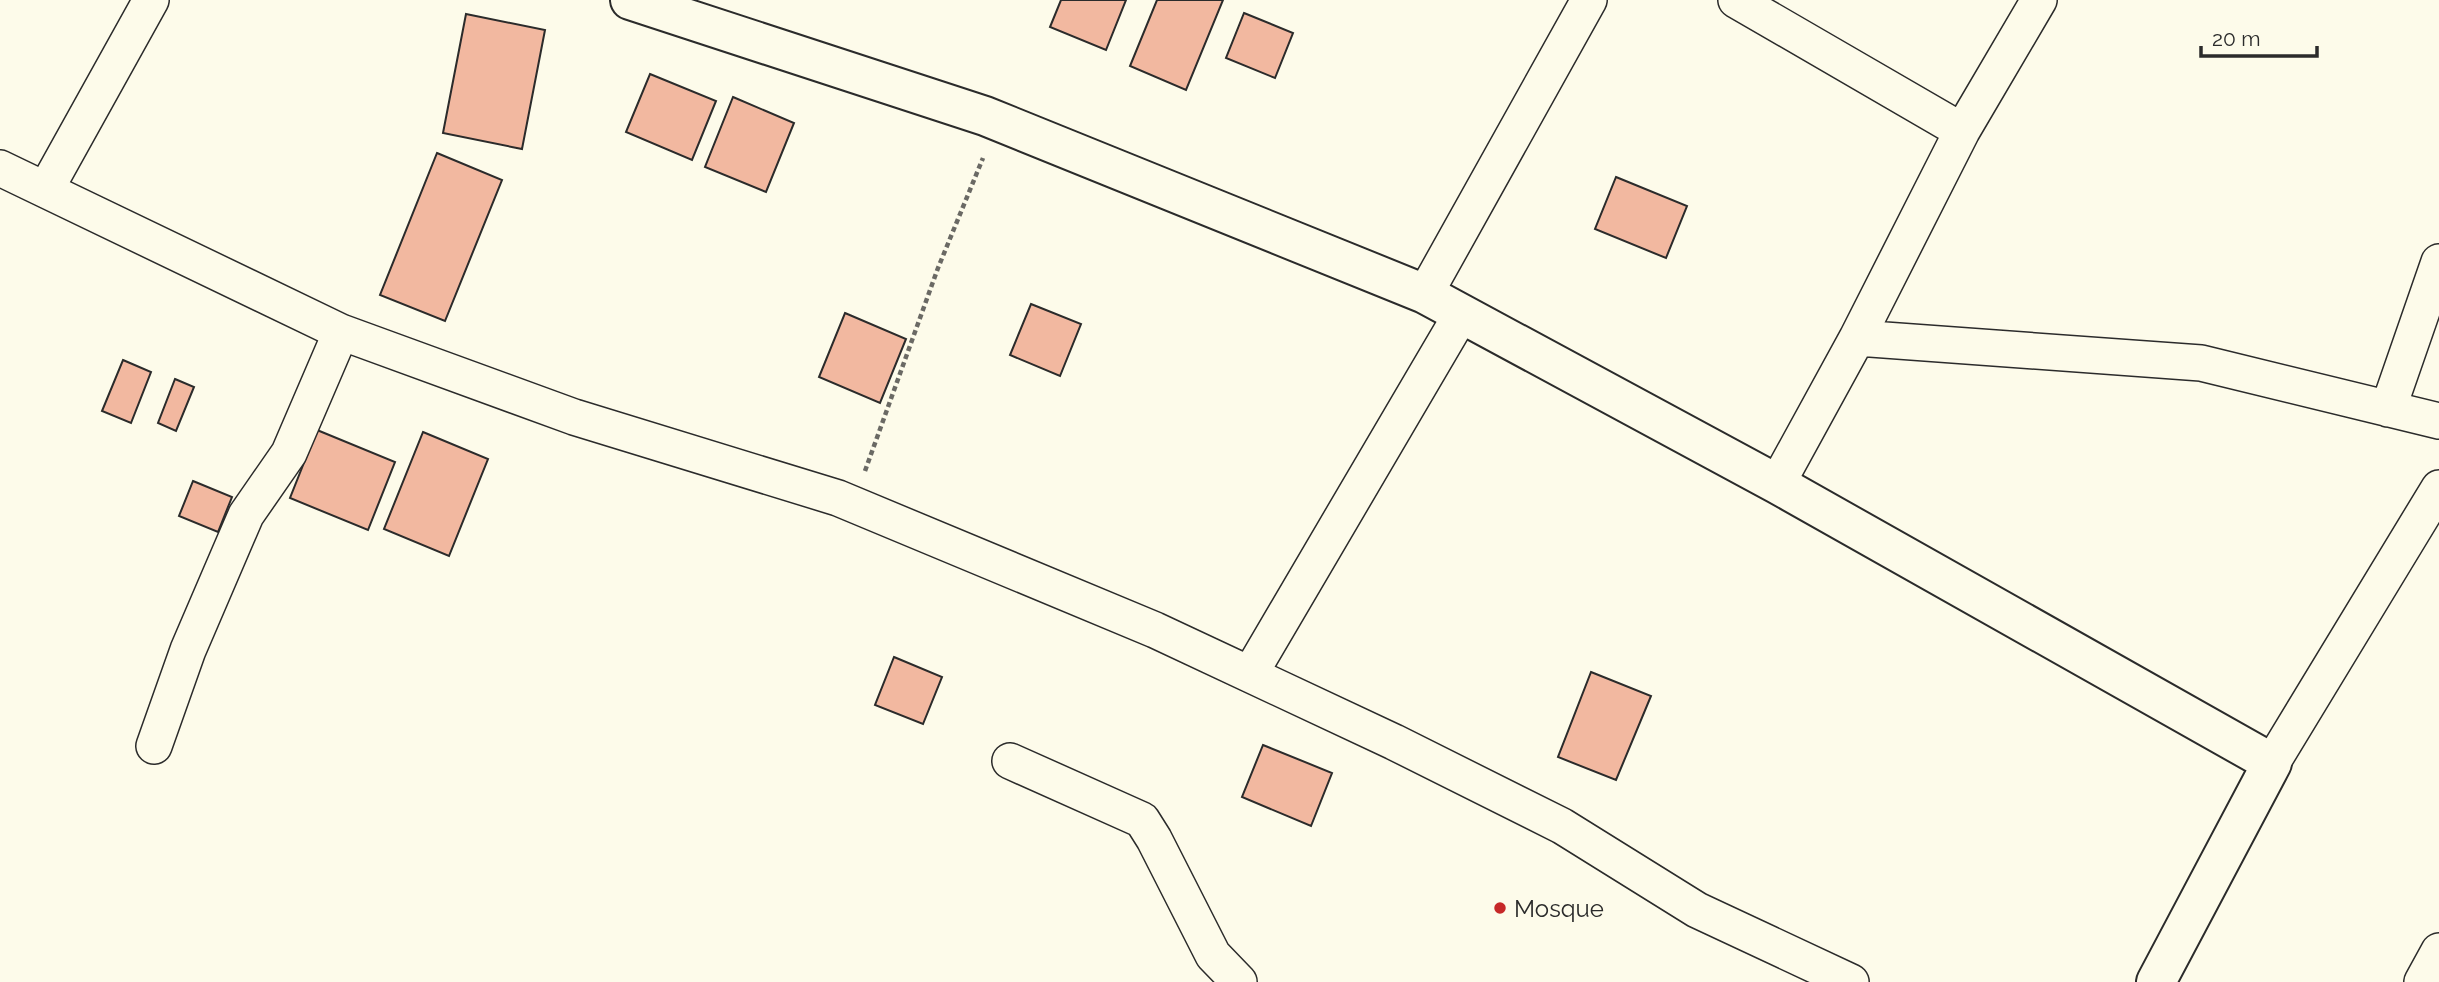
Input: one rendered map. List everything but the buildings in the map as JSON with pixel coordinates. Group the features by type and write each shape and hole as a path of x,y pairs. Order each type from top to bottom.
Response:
{"street":[{"path":"46,189 150,0"},
{"path":"630,0 997,121 1425,294 1777,485 2272,763"},
{"path":"1425,294 1589,0"},
{"path":"1736,0 1962,131"},
{"path":"1777,485 1857,338 1962,131 2039,0"},
{"path":"0,168 341,332 574,417 853,505 1155,630 1394,742 1562,826 1697,910 1851,982"},
{"path":"2388,409 2439,262"},
{"path":"1250,674 1462,313"},
{"path":"154,746 188,650 246,515 289,453 341,332"},
{"path":"1857,338 2201,363 2439,421"},
{"path":"2156,982 2272,763 2439,488"},
{"path":"1010,761 1142,820 1213,955 1239,982"},
{"path":"2422,982 2439,951"}],"path":[{"path":"853,505 938,268 997,121"}],"place":[{"name":"Mosque","path":"1500,908"}]}
